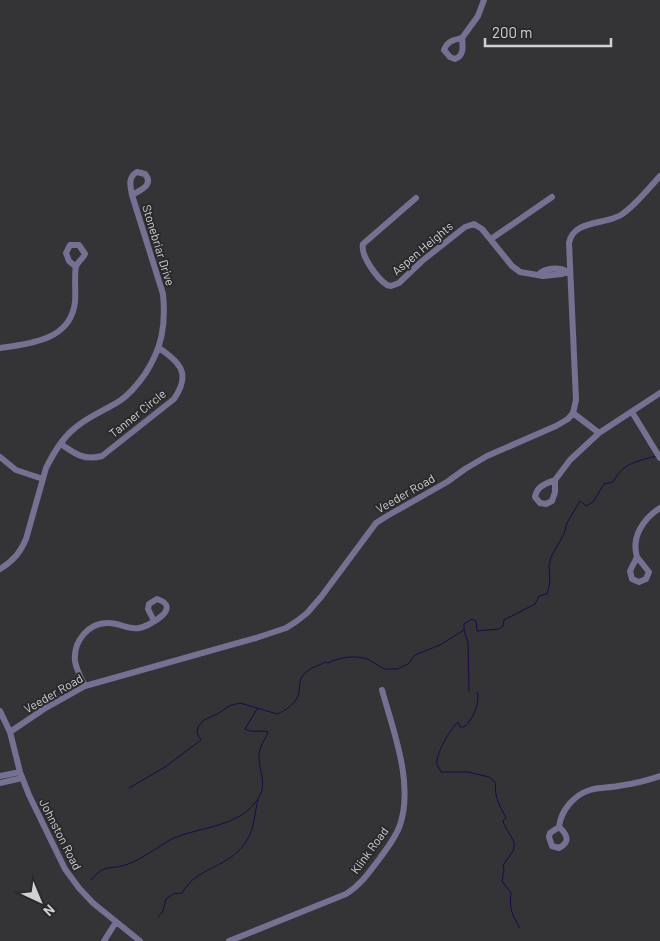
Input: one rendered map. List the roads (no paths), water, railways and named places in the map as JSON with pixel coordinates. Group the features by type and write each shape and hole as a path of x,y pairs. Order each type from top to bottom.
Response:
{"street":[{"path":"462,38 478,16 484,0"},
{"path":"599,433 573,413 576,400 568,271 570,237 582,226 610,220 620,215 642,196 660,176"},
{"name":"Stonebriar Drive","path":"0,569 14,559 26,540 43,478 51,458 61,444 78,426 122,399 136,387 160,348 163,331 163,294 132,195"},
{"path":"491,239 552,197"},
{"name":"Aspen Heights","path":"416,198 364,244 362,252 365,258 387,285 391,286 399,283 422,261 470,224 479,226 512,266 520,272 544,276 562,274 568,271"},
{"path":"0,348 34,343 52,336 66,323 75,309 76,267"},
{"name":"Tanner Circle","path":"61,444 78,456 88,458 102,456 174,398 183,386 182,371 174,359 160,348"},
{"path":"555,480 570,460 599,433 660,393"},
{"path":"632,412 660,458"},
{"name":"Veeder Road","path":"10,732 84,686 286,628 308,613 370,530 387,516 447,482 473,464 556,426 568,419 573,413"},
{"path":"0,457 16,470 43,478"},
{"path":"637,557 635,546 643,523 660,508"},
{"path":"84,686 75,662 75,653 82,634 90,627 99,624 115,624 132,629 145,627 154,621"},
{"name":"Klink Road","path":"229,941 295,913 338,898 353,890 369,874 392,841 400,826 404,808 404,776 382,690"},
{"name":"Johnston Road","path":"0,711 10,732 21,775 32,802 70,876 93,903 140,941"},
{"path":"0,776 21,775"},
{"path":"0,784 21,775"},
{"path":"559,827 562,813 569,804 583,793 660,776"},
{"path":"104,941 116,922"}],"waterway":[{"path":"469,691 468,643 464,624 472,619 476,621 477,631 499,629 503,626 504,620 535,604 539,596 547,594 550,583 549,566 551,557 580,501 586,506 593,502 604,484 613,482 617,475 626,467 656,456"},
{"path":"129,788 165,767 201,740 197,733 198,727 204,720 229,706 240,703 277,714 294,703 299,692 300,680 304,674 325,662 358,657 367,659 385,669 397,669 408,664 415,655 440,645 464,630"},
{"path":"476,693 478,693 477,702 473,716 464,727 460,727 458,722 451,730 438,754 437,765 441,772 468,772 489,777 496,783 495,791 501,810 506,817 503,821 514,843 513,851 503,865 502,881 511,893 510,903 512,911 520,928"},
{"path":"91,880 96,874 105,869 134,862 172,839 219,825 242,815 251,807 261,792 263,782 259,753 268,732 245,729 257,709"},
{"path":"158,917 163,911 166,899 173,894 182,893 197,877 232,857 240,849 252,831 258,800"}]}
